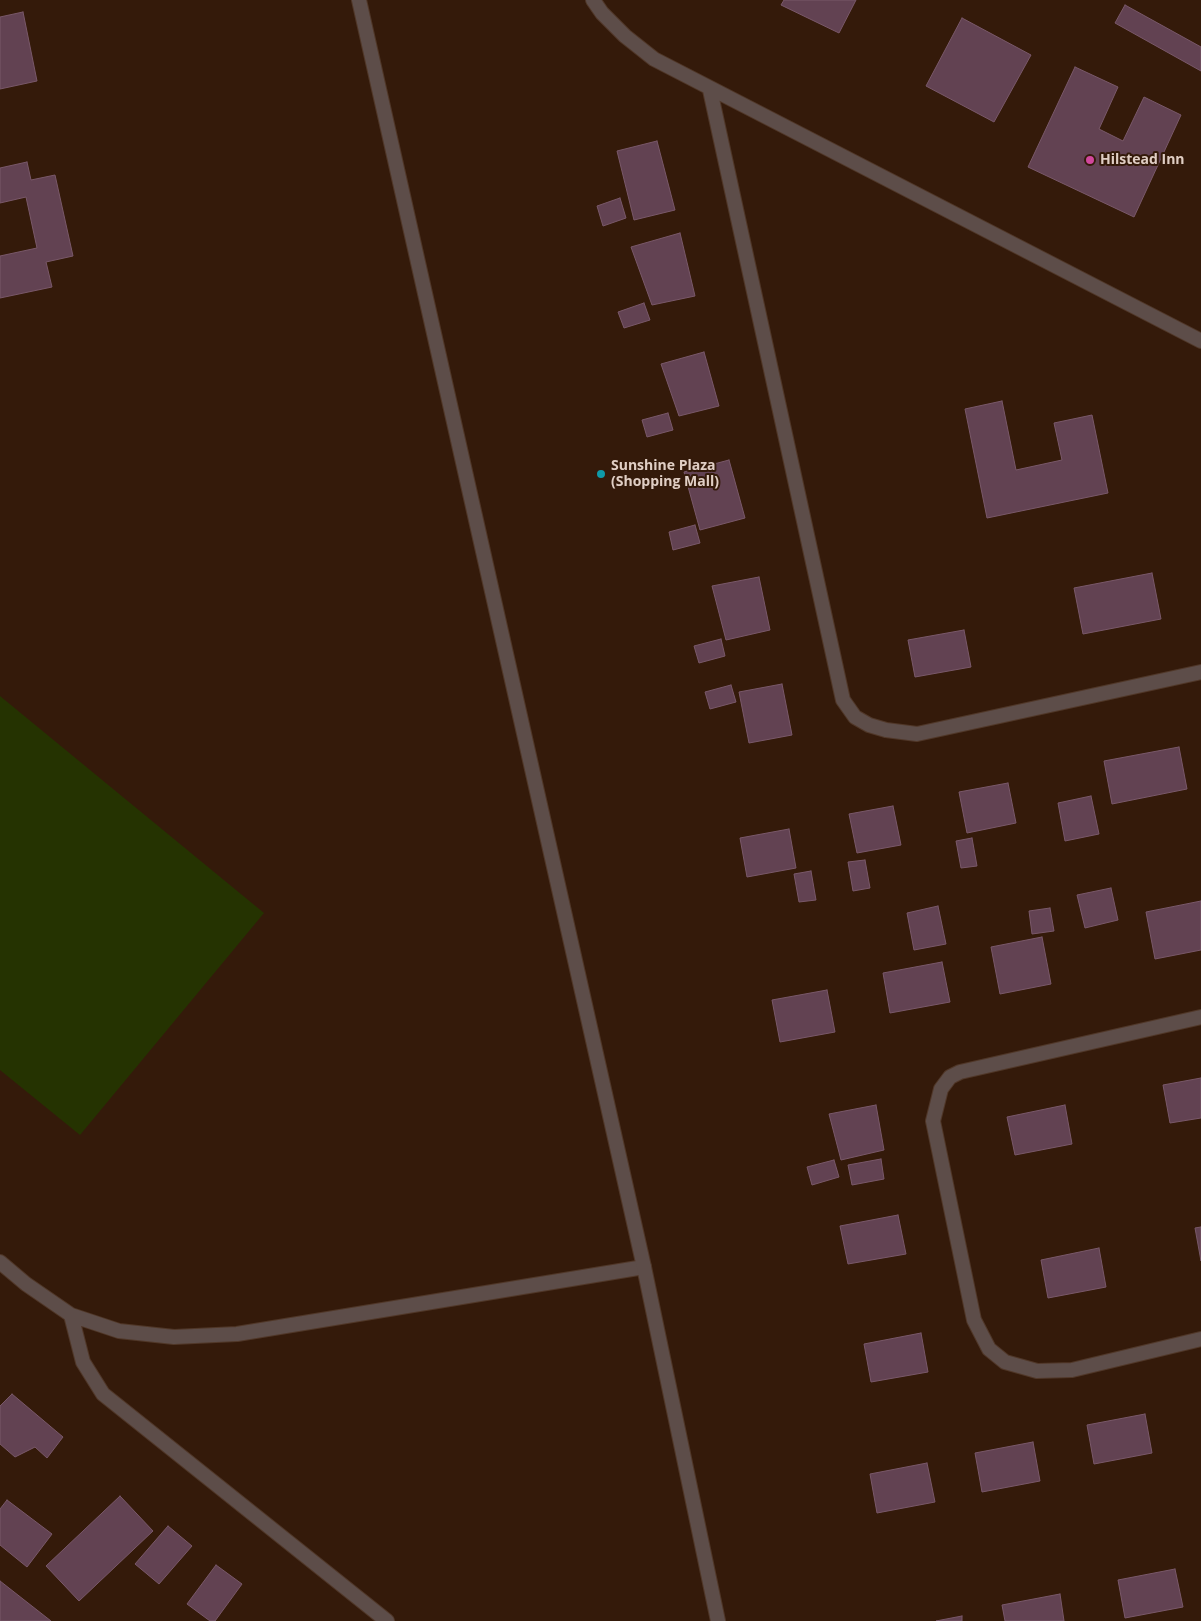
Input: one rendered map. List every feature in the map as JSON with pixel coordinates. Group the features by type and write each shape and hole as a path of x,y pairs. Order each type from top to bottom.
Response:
{"street":[{"path":"359,0 644,1267 718,1621"},
{"path":"593,0 602,13 625,36 654,59 710,90 1201,341"},
{"path":"710,90 843,700 855,717 868,725 886,730 917,734 1201,672"},
{"path":"1201,1017 960,1072 950,1077 941,1089 933,1121 974,1320 989,1349 1005,1362 1037,1371 1072,1370 1201,1339"},
{"path":"0,1262 26,1284 71,1315 119,1331 174,1337 238,1334 644,1267"},
{"path":"71,1315 83,1362 103,1394 387,1621"}],"green space":[{"path":"0,696 264,913 80,1135 0,1070"}],"building":[{"path":"784,0 856,0 839,33 781,5"},
{"path":"1125,5 1201,47 1201,71 1115,23"},
{"path":"23,12 37,81 0,89 0,17"},
{"path":"962,18 1031,55 994,122 926,86"},
{"path":"1075,67 1118,87 1099,129 1123,141 1144,97 1181,115 1134,217 1028,167"},
{"path":"657,141 675,210 634,220 617,151"},
{"path":"27,162 31,180 55,175 73,256 46,262 52,287 0,298 0,256 37,248 26,197 0,203 0,168"},
{"path":"620,198 626,218 603,226 597,206"},
{"path":"680,233 695,296 652,305 631,247"},
{"path":"644,303 650,320 624,328 618,312"},
{"path":"704,352 719,406 679,416 661,364"},
{"path":"1002,401 1016,470 1062,460 1054,423 1092,415 1108,493 987,518 965,409"},
{"path":"668,413 673,430 647,437 642,420"},
{"path":"729,460 745,518 700,530 684,472"},
{"path":"695,525 700,543 673,550 669,532"},
{"path":"1152,573 1161,619 1083,634 1074,588"},
{"path":"759,577 770,630 726,640 712,586"},
{"path":"964,630 971,667 915,677 908,640"},
{"path":"721,639 725,656 699,663 694,646"},
{"path":"782,684 792,735 749,743 739,692"},
{"path":"731,685 736,702 710,709 705,692"},
{"path":"1179,747 1187,789 1112,804 1104,761"},
{"path":"1008,783 1016,823 967,833 959,792"},
{"path":"1091,796 1099,834 1065,841 1058,803"},
{"path":"893,806 901,845 857,853 849,814"},
{"path":"789,829 796,868 747,877 740,838"},
{"path":"972,838 977,866 961,868 956,841"},
{"path":"865,860 870,888 853,891 848,862"},
{"path":"811,871 816,900 799,902 794,874"},
{"path":"1111,888 1118,920 1085,928 1077,895"},
{"path":"1201,901 1201,950 1155,959 1146,912"},
{"path":"938,906 946,944 914,950 907,913"},
{"path":"1050,908 1054,931 1032,934 1029,911"},
{"path":"1042,937 1051,984 1000,994 991,947"},
{"path":"942,962 950,1002 890,1013 883,973"},
{"path":"827,990 835,1032 780,1042 772,1000"},
{"path":"1201,1078 1201,1118 1170,1123 1163,1085"},
{"path":"876,1105 884,1150 841,1160 829,1114"},
{"path":"1065,1105 1072,1144 1015,1155 1007,1117"},
{"path":"881,1159 884,1179 852,1185 848,1165"},
{"path":"834,1160 839,1177 812,1185 807,1167"},
{"path":"898,1215 906,1254 848,1264 840,1226"},
{"path":"1201,1227 1201,1261 1195,1228"},
{"path":"1099,1248 1106,1287 1048,1298 1041,1260"},
{"path":"921,1333 928,1372 871,1382 864,1344"},
{"path":"12,1394 63,1437 47,1458 35,1447 15,1457 0,1444 0,1406"},
{"path":"1145,1414 1152,1453 1094,1464 1087,1425"},
{"path":"1033,1442 1040,1481 982,1492 975,1453"},
{"path":"927,1463 935,1502 877,1513 870,1474"},
{"path":"120,1496 153,1531 79,1601 46,1566"},
{"path":"7,1500 52,1534 27,1567 0,1545 0,1509"},
{"path":"168,1526 192,1546 159,1584 135,1564"},
{"path":"216,1565 242,1584 215,1621 210,1621 187,1604"},
{"path":"1175,1569 1183,1607 1125,1618 1118,1580"},
{"path":"0,1581 51,1621 0,1621"},
{"path":"1060,1594 1064,1621 1005,1621 1002,1605"},
{"path":"962,1616 962,1621 936,1621"}],"place":[{"name":"Hilstead Inn","path":"1090,160"},
{"name":"Sunshine Plaza (Shopping Mall)","path":"601,474"}]}
